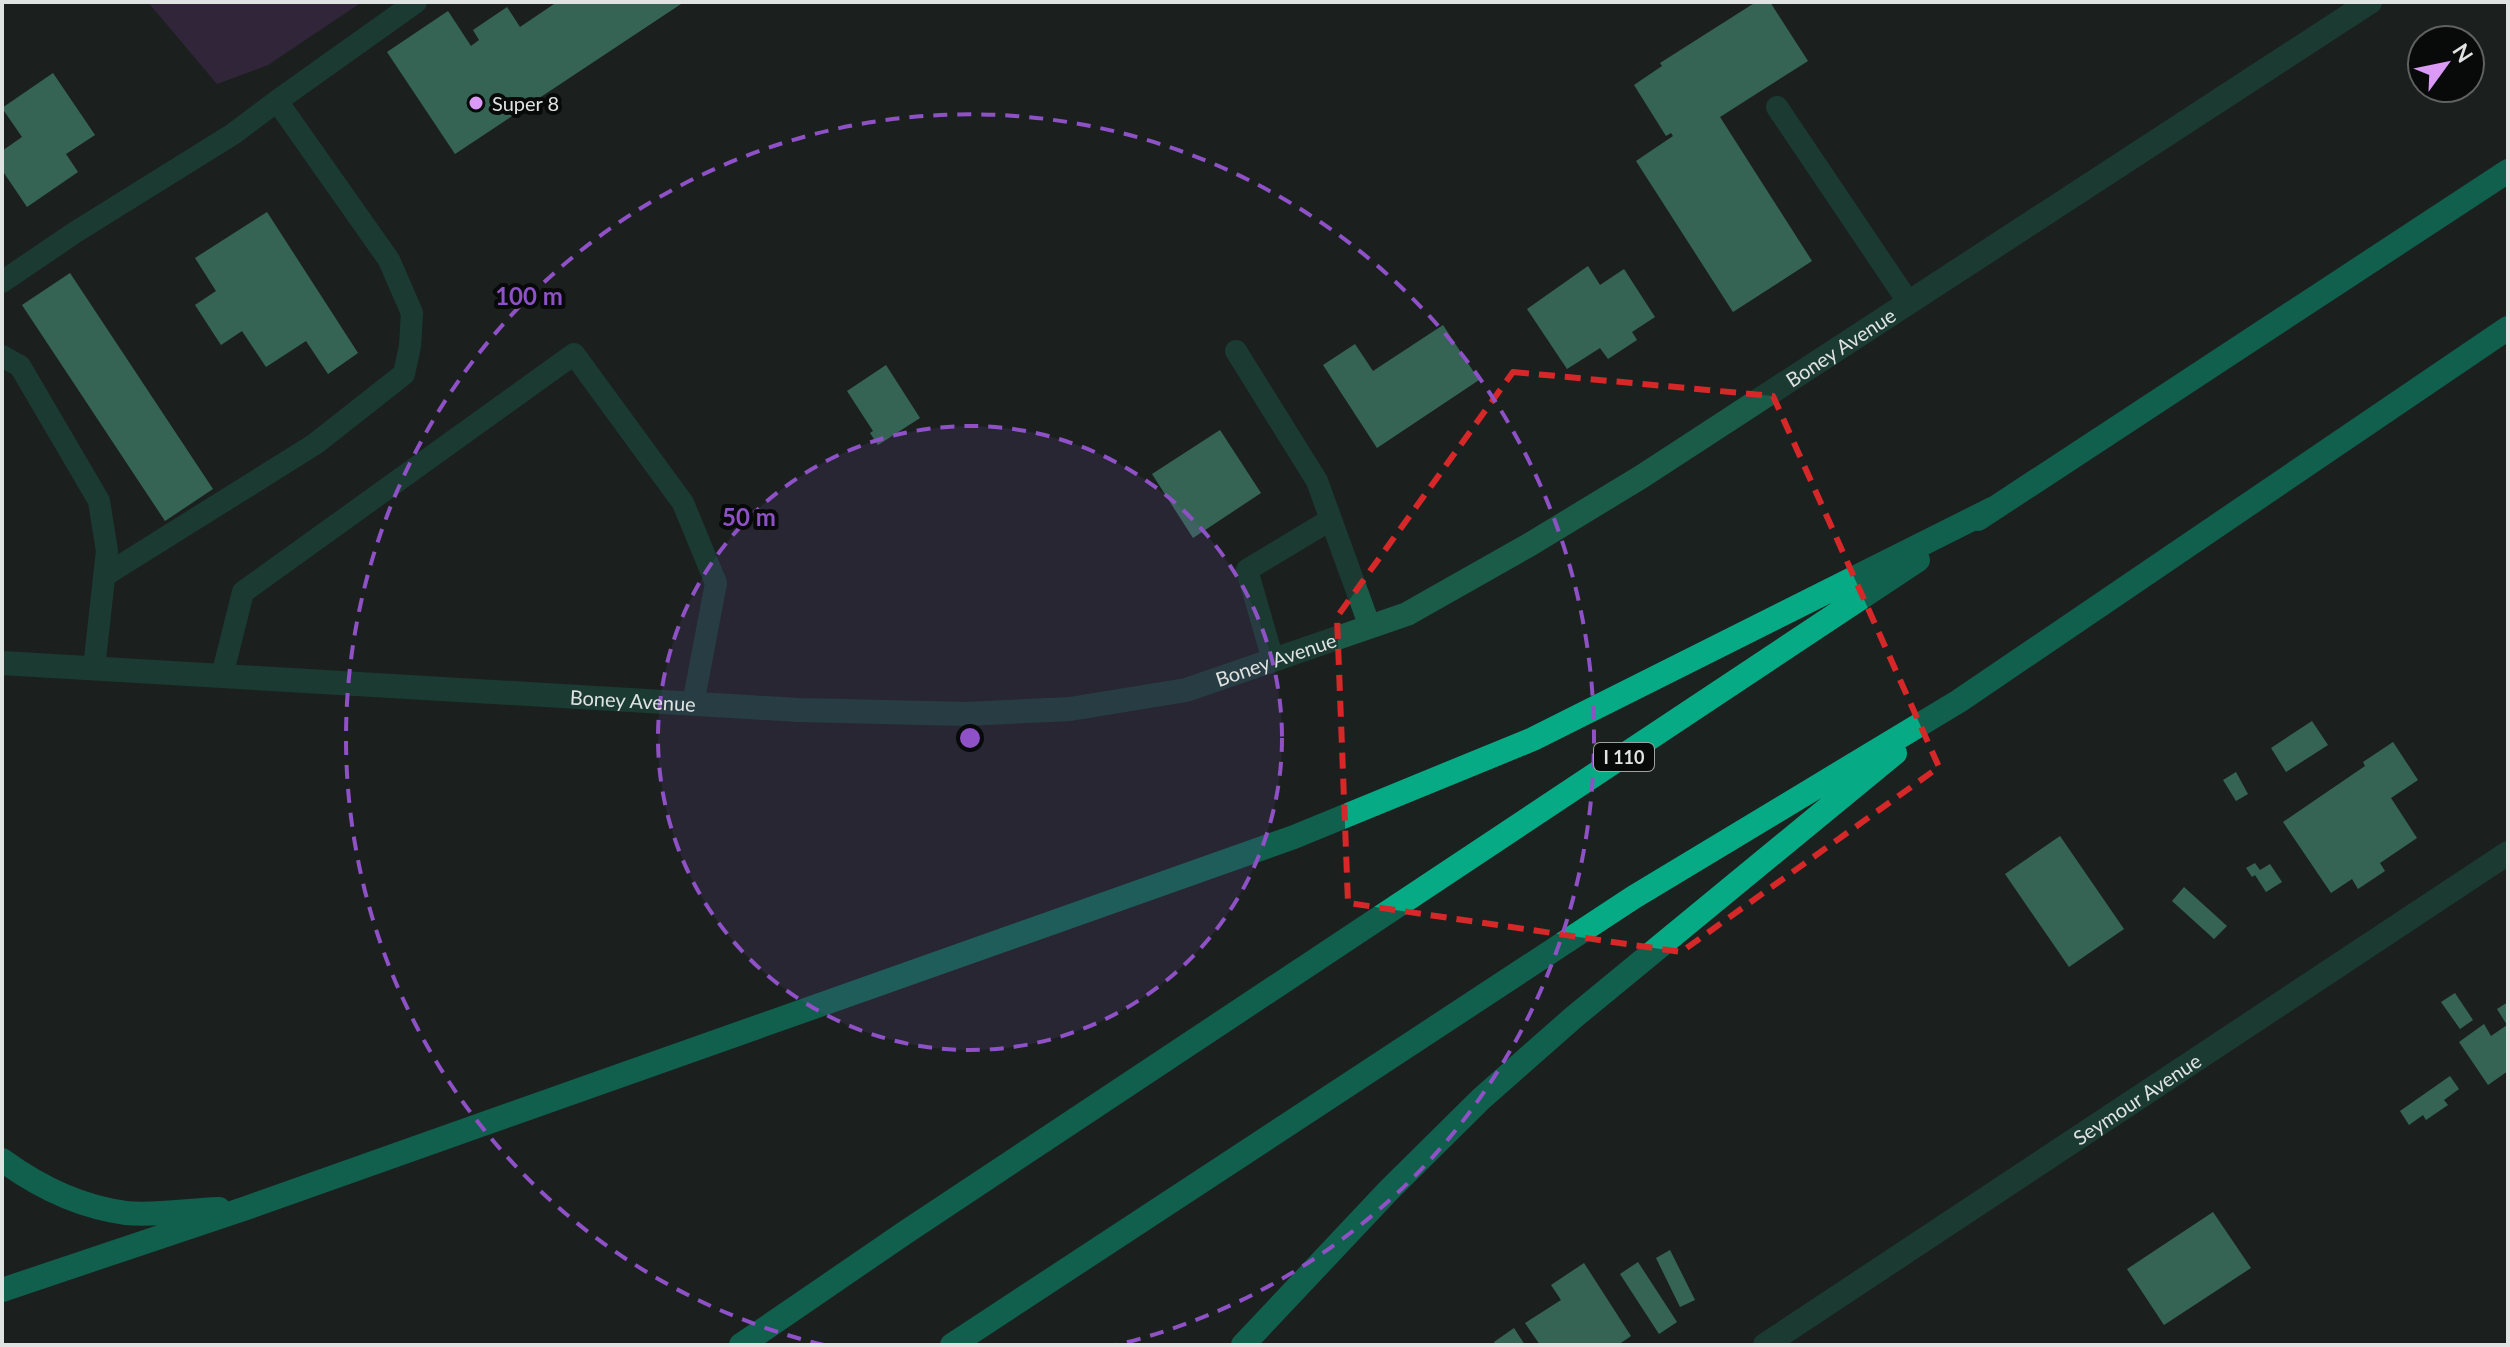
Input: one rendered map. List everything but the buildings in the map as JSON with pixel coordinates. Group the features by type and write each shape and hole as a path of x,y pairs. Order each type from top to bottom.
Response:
{"highway":[{"name":"I 110","path":"741,1345 1836,617 1992,509 2508,171"},
{"path":"952,1345 1634,897 1959,701 2508,328"},
{"path":"2,1290 249,1207 1294,837 1533,739 1992,509"},
{"path":"1243,1345 1389,1190 1481,1099 1574,1017 1959,701"},
{"path":"2,1160 30,1180 82,1204 128,1213 249,1207"}],"street":[{"name":"Boney Avenue","path":"2,663 799,710 966,714 1070,709 1186,690 1407,614 1529,545 1641,477 2370,2"},
{"name":"Seymour Avenue","path":"1765,1345 2508,853"}],"lane":[{"path":"2,282 74,233 233,134 416,2"},
{"path":"104,576 315,444 404,374 412,313 389,260 277,101"},
{"path":"1777,107 1909,303"},
{"path":"1236,351 1317,481 1370,627"},
{"path":"222,676 243,592 574,354 683,503 716,583 693,704"},
{"path":"2,356 20,366 99,501 107,551 94,668"},
{"path":"1273,660 1247,570 1330,520"}],"highlighted area":[{"path":"1513,372 1773,396 1939,767 1681,952 1348,903 1337,617"}],"shaded area":[{"path":"148,2 362,2 268,65 217,84"}],"place":[{"name":"Super 8","path":"476,103"}]}
